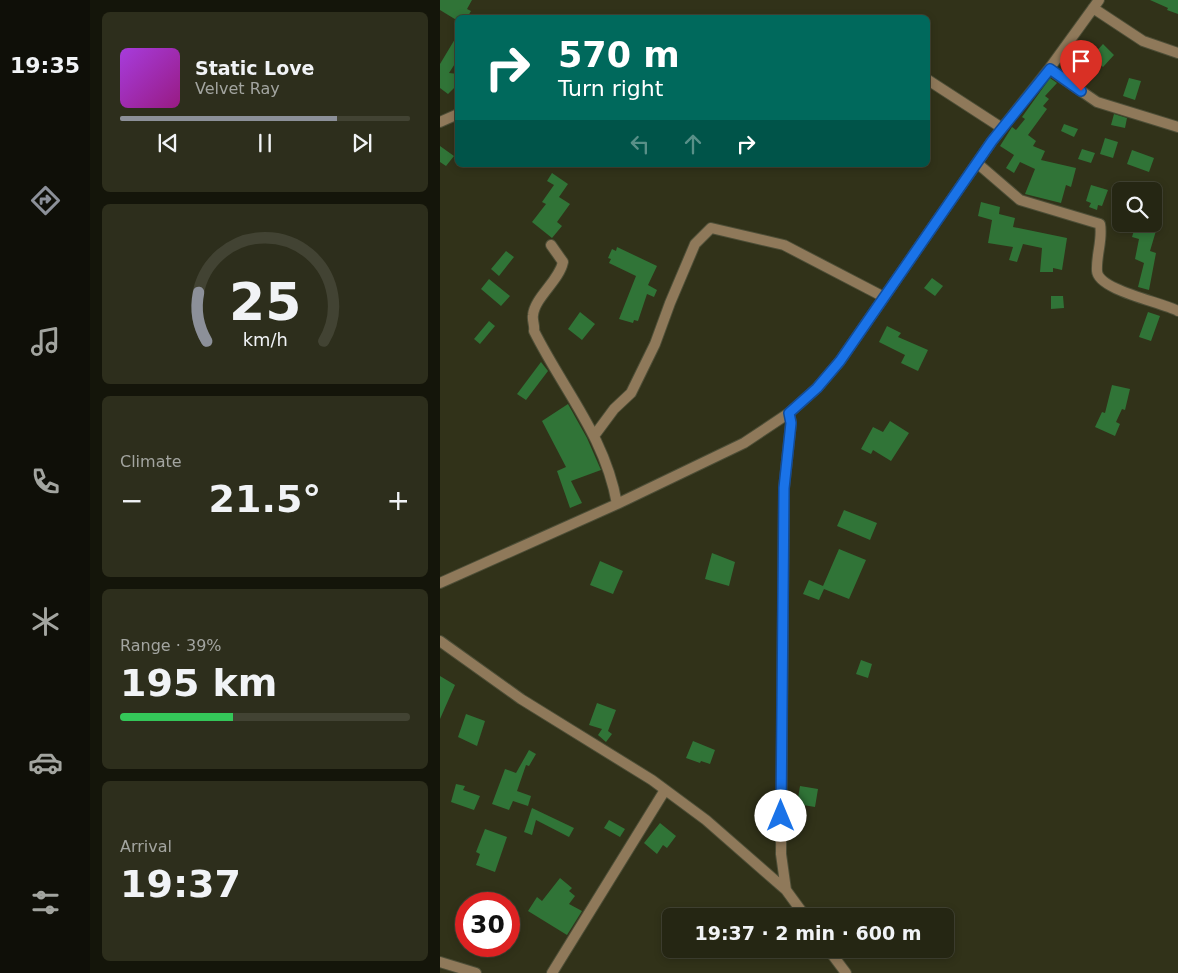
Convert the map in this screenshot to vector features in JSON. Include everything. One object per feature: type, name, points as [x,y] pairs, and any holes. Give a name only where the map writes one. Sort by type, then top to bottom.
[{"type":"street","points":[[440,583],[617,504],[744,443],[789,413],[817,388],[840,361],[977,163],[1002,128],[1050,69],[1095,3],[1143,41],[1178,53]]},
{"type":"street","points":[[1050,69],[1097,102],[1178,128]]},
{"type":"street","points":[[930,81],[1002,128]]},
{"type":"street","points":[[440,122],[455,115]]},
{"type":"street","points":[[977,163],[1020,200],[1100,224],[1096,272],[1100,280],[1131,295],[1164,304],[1178,311]]},
{"type":"street","points":[[594,436],[614,409],[631,393],[655,344],[670,302],[696,244],[711,228],[784,245],[884,297]]},
{"type":"street","points":[[551,246],[563,262],[561,270],[536,308],[533,316],[534,331],[594,436],[612,476],[617,504]]},
{"type":"street","points":[[786,890],[781,854],[781,834],[784,488],[791,423],[789,413]]},
{"type":"street","points":[[440,640],[521,699],[665,790],[706,820],[786,890],[798,908]]},
{"type":"street","points":[[552,973],[665,790]]},
{"type":"street","points":[[835,958],[846,973]]},
{"type":"street","points":[[440,962],[476,973]]},
{"type":"building","points":[[440,0],[472,0],[467,9],[471,11],[469,15],[455,15],[455,19],[440,10]]},
{"type":"building","points":[[1150,0],[1178,0],[1178,14],[1167,10],[1168,8]]},
{"type":"building","points":[[455,39],[455,64],[449,73],[455,74],[455,87],[448,94],[440,88],[440,64]]},
{"type":"building","points":[[1103,44],[1114,55],[1103,67],[1092,56]]},
{"type":"building","points":[[1050,78],[1057,83],[1045,96],[1049,99],[1043,106],[1047,109],[1028,135],[1036,141],[1033,146],[1045,151],[1041,160],[1076,168],[1071,187],[1066,185],[1061,203],[1025,194],[1035,169],[1020,162],[1014,173],[1006,168],[1014,155],[1000,146],[1012,127],[1016,130],[1025,119],[1022,117]]},
{"type":"building","points":[[1129,78],[1141,81],[1135,100],[1123,96]]},
{"type":"building","points":[[1114,114],[1127,118],[1125,128],[1111,125]]},
{"type":"building","points":[[1064,124],[1078,129],[1074,137],[1061,131]]},
{"type":"building","points":[[1105,138],[1118,142],[1113,158],[1100,154]]},
{"type":"building","points":[[440,146],[454,156],[446,166],[440,162]]},
{"type":"building","points":[[1082,149],[1095,153],[1091,163],[1078,159]]},
{"type":"building","points":[[1132,150],[1154,158],[1149,172],[1127,164]]},
{"type":"building","points":[[552,173],[568,184],[559,197],[570,204],[557,222],[562,226],[552,238],[532,222],[546,204],[542,202],[554,185],[547,181]]},
{"type":"building","points":[[1091,185],[1108,190],[1102,206],[1098,205],[1097,210],[1089,207],[1091,203],[1086,201]]},
{"type":"building","points":[[981,202],[1000,207],[999,214],[1015,218],[1013,227],[1067,238],[1062,270],[1053,268],[1053,272],[1040,272],[1042,248],[1023,244],[1017,262],[1009,260],[1013,247],[988,243],[992,220],[978,216]]},
{"type":"building","points":[[1134,232],[1156,232],[1150,251],[1156,253],[1149,290],[1138,287],[1144,263],[1135,259],[1139,239],[1132,237]]},
{"type":"building","points":[[617,247],[657,266],[648,285],[657,290],[654,297],[647,294],[638,321],[634,320],[633,323],[619,319],[636,276],[609,263],[611,259],[608,258],[612,249],[616,251]]},
{"type":"building","points":[[506,251],[514,257],[499,276],[491,269]]},
{"type":"building","points":[[932,278],[943,286],[935,296],[924,288]]},
{"type":"building","points":[[489,279],[510,296],[501,306],[481,289]]},
{"type":"building","points":[[1051,296],[1063,296],[1064,308],[1051,309]]},
{"type":"building","points":[[580,312],[595,324],[582,340],[568,329]]},
{"type":"building","points":[[1148,312],[1160,316],[1151,341],[1139,337]]},
{"type":"building","points":[[489,321],[495,326],[480,344],[474,339]]},
{"type":"building","points":[[887,326],[901,333],[898,337],[928,350],[918,371],[901,363],[905,355],[879,342]]},
{"type":"building","points":[[541,362],[548,371],[526,400],[517,394]]},
{"type":"building","points":[[1112,385],[1130,389],[1125,410],[1122,409],[1116,422],[1120,424],[1115,436],[1095,427],[1102,412],[1105,413]]},
{"type":"building","points":[[568,404],[587,438],[601,470],[571,481],[582,503],[570,508],[557,471],[566,467],[542,421]]},
{"type":"building","points":[[890,421],[909,433],[891,461],[873,450],[871,454],[861,449],[873,427],[883,432]]},
{"type":"building","points":[[844,510],[877,523],[870,540],[837,526]]},
{"type":"building","points":[[839,549],[866,560],[849,599],[824,589],[819,600],[803,594],[809,580],[823,586]]},
{"type":"building","points":[[712,553],[735,562],[729,586],[705,579]]},
{"type":"building","points":[[600,561],[623,571],[613,594],[590,585]]},
{"type":"building","points":[[861,660],[872,664],[868,678],[856,674]]},
{"type":"building","points":[[440,676],[455,685],[440,719]]},
{"type":"building","points":[[597,703],[616,710],[608,731],[612,734],[606,742],[598,735],[602,729],[589,725]]},
{"type":"building","points":[[466,714],[485,721],[477,746],[458,737]]},
{"type":"building","points":[[693,741],[715,750],[710,764],[686,758]]},
{"type":"building","points":[[529,750],[536,754],[529,766],[526,765],[517,791],[531,796],[528,806],[513,801],[509,810],[492,804],[505,769],[516,773]]},
{"type":"building","points":[[456,784],[465,786],[463,790],[480,796],[474,810],[451,802]]},
{"type":"building","points":[[800,786],[818,789],[815,807],[797,804]]},
{"type":"building","points":[[532,808],[574,828],[569,837],[536,820],[532,835],[524,832]]},
{"type":"building","points":[[609,820],[625,829],[620,837],[604,828]]},
{"type":"building","points":[[660,823],[676,836],[667,848],[663,845],[657,854],[644,843]]},
{"type":"building","points":[[485,829],[507,837],[495,872],[476,865],[480,854],[476,852]]},
{"type":"building","points":[[560,878],[572,888],[569,891],[575,896],[569,904],[582,911],[567,935],[528,911],[537,897],[542,901]]},
{"type":"route","points":[[781,816],[784,488],[791,423],[789,413],[817,388],[840,361],[992,141],[1050,69],[1081,91]]}]
